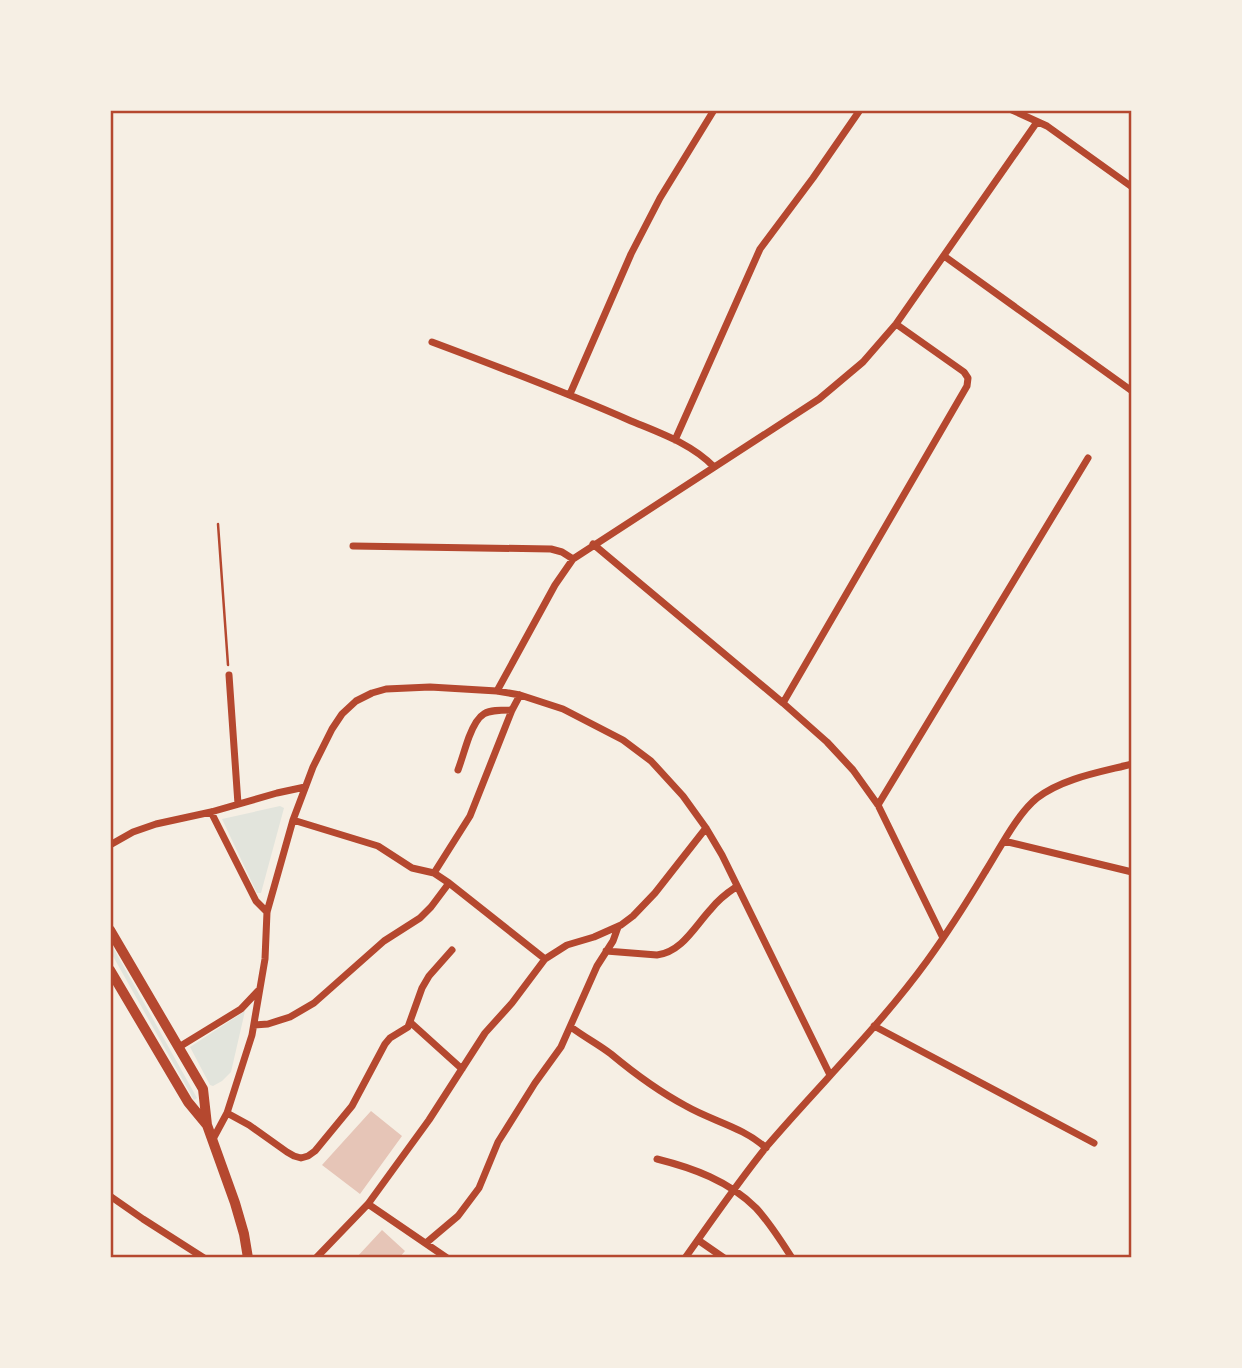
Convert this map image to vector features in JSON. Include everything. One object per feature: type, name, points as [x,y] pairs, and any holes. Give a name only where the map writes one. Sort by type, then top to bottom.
[{"type":"street","points":[[570,394],[631,254],[660,198],[714,110]]},
{"type":"street","points":[[676,440],[760,249],[860,110]]},
{"type":"street","points":[[1012,110],[1047,126],[1132,187]]},
{"type":"street","points":[[496,691],[555,585],[573,559],[819,399],[863,362],[896,324],[1037,122]]},
{"type":"street","points":[[944,256],[1132,391]]},
{"type":"street","points":[[783,704],[967,386],[968,378],[964,372],[896,324]]},
{"type":"street","points":[[432,342],[570,394],[676,440],[700,454],[714,467]]},
{"type":"street","points":[[878,805],[1087,458]]},
{"type":"street","points":[[593,544],[783,704],[841,757],[878,805],[943,938]]},
{"type":"street","points":[[353,546],[551,550],[562,552],[573,559]]},
{"type":"street","points":[[229,675],[238,803]]},
{"type":"street","points":[[213,1139],[226,1113],[252,1035],[265,960],[267,912],[305,787],[321,748],[342,713],[372,692],[386,689],[430,687],[520,695],[563,709],[623,740],[651,761],[683,796],[722,855],[830,1075]]},
{"type":"street","points":[[433,873],[470,816],[520,695]]},
{"type":"street","points":[[458,770],[476,720],[487,712],[512,710]]},
{"type":"street","points":[[685,1258],[766,1148],[906,989],[943,938],[1004,841],[1031,804],[1056,787],[1132,764]]},
{"type":"street","points":[[110,845],[133,832],[156,824],[305,787]]},
{"type":"street","points":[[211,812],[256,901],[267,912]]},
{"type":"street","points":[[293,820],[378,846],[412,868],[433,873],[545,959]]},
{"type":"street","points":[[316,1258],[368,1204],[429,1120],[485,1033],[545,959],[567,945],[618,927],[633,916],[706,828]]},
{"type":"street","points":[[1004,841],[1132,872]]},
{"type":"street","points":[[254,1025],[290,1017],[314,1003],[384,941],[420,918],[449,883]]},
{"type":"street","points":[[606,951],[666,954],[686,939],[713,905],[736,887]]},
{"type":"street","points":[[426,1243],[458,1216],[479,1188],[498,1142],[561,1046],[618,927]]},
{"type":"street","points":[[110,930],[203,1089],[207,1125]]},
{"type":"street","points":[[226,1113],[249,1125],[287,1152],[301,1158],[308,1156],[352,1106],[385,1044],[408,1027],[422,988],[452,950]]},
{"type":"street","points":[[110,971],[188,1102],[207,1125],[235,1203],[248,1258]]},
{"type":"street","points":[[179,1047],[241,1009],[259,989]]},
{"type":"street","points":[[410,1022],[462,1069]]},
{"type":"street","points":[[874,1026],[1094,1143]]},
{"type":"street","points":[[571,1027],[657,1090],[690,1109],[748,1133],[766,1148]]},
{"type":"street","points":[[657,1159],[700,1171],[733,1191],[756,1209],[793,1258]]},
{"type":"street","points":[[110,1196],[203,1257]]},
{"type":"street","points":[[368,1204],[447,1258]]},
{"type":"street","points":[[698,1240],[724,1258]]},
{"type":"path","points":[[218,524],[229,675]]},
{"type":"shaded area","points":[[280,806],[284,808],[261,893],[257,893],[222,819]]},
{"type":"shaded area","points":[[110,942],[197,1098],[194,1100],[110,951]]},
{"type":"shaded area","points":[[245,1011],[231,1072],[222,1081],[210,1085],[190,1047]]},
{"type":"building","points":[[371,1111],[402,1136],[360,1194],[322,1165]]},
{"type":"building","points":[[382,1230],[405,1251],[399,1258],[356,1258]]}]
